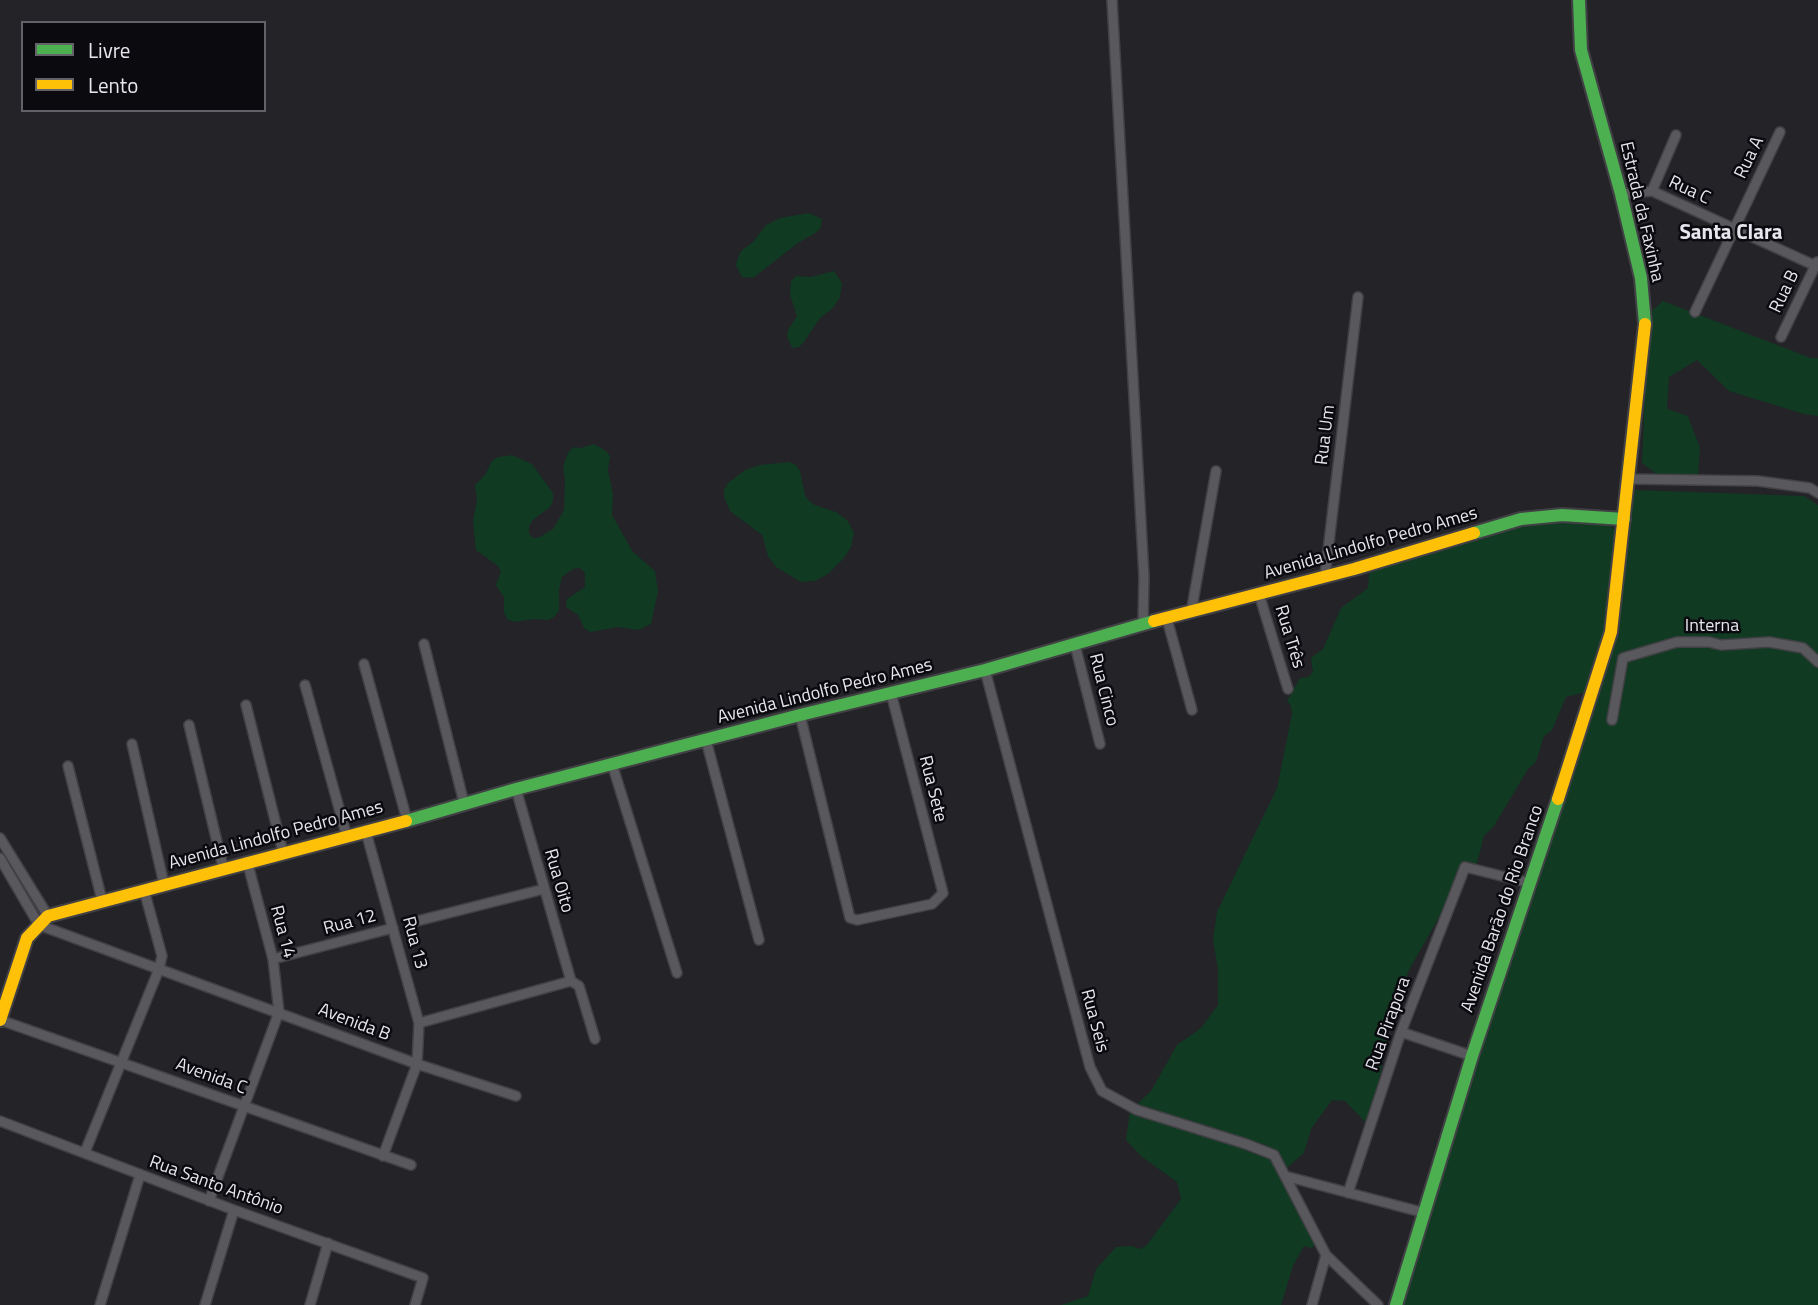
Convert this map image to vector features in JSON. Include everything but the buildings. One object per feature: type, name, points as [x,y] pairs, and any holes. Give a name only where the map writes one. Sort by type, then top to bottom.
[{"type":"street","points":[[1112,0],[1144,578],[1143,624]]},
{"type":"street","name":"Estrada da Faxinha","points":[[1579,0],[1581,50],[1622,194],[1641,278],[1645,330],[1624,519]]},
{"type":"street","name":"Rua A","points":[[1695,312],[1780,132]]},
{"type":"street","points":[[1652,191],[1676,135]]},
{"type":"street","name":"Rua C","points":[[1622,194],[1652,191],[1817,265]]},
{"type":"street","name":"Rua B","points":[[1781,337],[1817,265]]},
{"type":"street","name":"Rua Um","points":[[1325,576],[1359,297]]},
{"type":"street","points":[[1191,613],[1216,471]]},
{"type":"street","points":[[1629,479],[1758,481],[1810,488],[1818,493]]},
{"type":"street","name":"Avenida Lindolfo Pedro Ames","points":[[43,921],[102,900],[223,867],[366,832],[464,803],[800,715],[985,670],[1521,519],[1562,514],[1624,519]]},
{"type":"street","name":"Avenida Barão do Rio Branco","points":[[1396,1305],[1472,1056],[1591,700],[1611,632],[1624,519]]},
{"type":"street","name":"Rua Três","points":[[1259,594],[1288,689]]},
{"type":"street","points":[[1167,619],[1192,710]]},
{"type":"street","name":"Interna","points":[[1612,720],[1623,658],[1677,642],[1709,642],[1721,645],[1769,642],[1803,648],[1818,662]]},
{"type":"street","points":[[424,643],[464,803]]},
{"type":"street","name":"Rua Cinco","points":[[1075,645],[1100,744]]},
{"type":"street","points":[[365,664],[407,820]]},
{"type":"street","name":"Rua Seis","points":[[985,670],[1090,1067],[1102,1091],[1137,1110],[1274,1155],[1326,1255],[1378,1305]]},
{"type":"street","points":[[305,685],[347,837]]},
{"type":"street","name":"Rua Sete","points":[[800,715],[850,918],[857,920],[932,904],[943,893],[891,693]]},
{"type":"street","points":[[246,705],[284,852]]},
{"type":"street","points":[[189,724],[223,867]]},
{"type":"street","points":[[706,740],[760,940]]},
{"type":"street","points":[[132,744],[164,884]]},
{"type":"street","points":[[612,764],[677,973]]},
{"type":"street","points":[[68,766],[102,900]]},
{"type":"street","name":"Rua Oito","points":[[516,789],[571,981],[579,986],[595,1039]]},
{"type":"street","name":"Rua 13","points":[[366,832],[419,1023],[417,1064],[383,1156]]},
{"type":"street","points":[[0,838],[43,921]]},
{"type":"street","points":[[0,858],[43,921]]},
{"type":"street","name":"Rua 14","points":[[247,861],[273,959],[279,1012]]},
{"type":"street","name":"Rua Pirapora","points":[[1348,1193],[1401,1031],[1465,867],[1530,883]]},
{"type":"street","points":[[417,921],[544,889]]},
{"type":"street","points":[[85,1152],[162,956],[144,890]]},
{"type":"street","points":[[0,1020],[27,938],[43,921]]},
{"type":"street","name":"Avenida B","points":[[43,921],[159,969],[417,1064]]},
{"type":"street","name":"Rua 12","points":[[273,959],[393,928]]},
{"type":"street","points":[[419,1023],[571,981]]},
{"type":"street","points":[[209,1200],[279,1012]]},
{"type":"street","name":"Avenida C","points":[[0,1020],[411,1165]]},
{"type":"street","points":[[1401,1031],[1472,1056]]},
{"type":"street","points":[[417,1064],[516,1096]]},
{"type":"street","name":"Rua Santo Antônio","points":[[0,1121],[423,1278],[415,1305]]},
{"type":"street","points":[[100,1305],[140,1175]]},
{"type":"street","points":[[1285,1175],[1425,1213]]},
{"type":"street","points":[[205,1305],[234,1210]]},
{"type":"street","points":[[310,1305],[328,1243]]},
{"type":"street","points":[[1311,1305],[1326,1255]]},
{"type":"green space","points":[[809,213],[822,219],[817,232],[798,243],[753,278],[742,277],[736,265],[741,251],[753,242],[766,225],[780,218]]},
{"type":"green space","points":[[834,271],[842,283],[840,297],[832,309],[820,318],[804,342],[799,347],[792,348],[787,336],[797,316],[790,295],[791,281],[796,276],[811,277]]},
{"type":"green space","points":[[1663,301],[1811,358],[1818,358],[1818,416],[1729,391],[1697,360],[1669,377],[1667,409],[1688,416],[1700,448],[1698,475],[1659,476],[1642,463],[1648,314]]},
{"type":"green space","points":[[594,444],[610,456],[608,471],[613,493],[612,515],[633,552],[655,571],[658,591],[651,624],[638,630],[618,627],[590,632],[584,628],[578,615],[566,607],[567,599],[585,587],[585,573],[580,568],[573,569],[562,577],[559,611],[554,617],[548,620],[514,622],[507,619],[504,597],[496,585],[501,572],[498,566],[476,550],[473,521],[477,499],[475,485],[498,457],[512,455],[532,464],[553,493],[550,507],[529,526],[529,533],[533,538],[540,537],[553,529],[564,510],[563,466],[568,453],[573,447]]},
{"type":"green space","points":[[789,462],[796,465],[800,471],[805,495],[809,501],[836,512],[848,521],[854,533],[851,547],[843,559],[828,574],[815,581],[801,582],[776,567],[768,556],[762,535],[730,511],[724,497],[728,483],[745,470],[760,465]]},
{"type":"green space","points":[[1635,490],[1804,496],[1818,505],[1818,1305],[1398,1305],[1613,634]]},
{"type":"green space","points":[[1538,520],[1603,520],[1615,530],[1608,615],[1593,676],[1586,692],[1566,697],[1552,730],[1544,736],[1536,762],[1528,769],[1494,826],[1484,836],[1476,867],[1461,864],[1451,896],[1409,970],[1390,1024],[1377,1091],[1378,1116],[1369,1126],[1345,1101],[1332,1100],[1311,1129],[1304,1153],[1281,1173],[1318,1244],[1311,1248],[1304,1246],[1293,1266],[1281,1305],[1061,1305],[1088,1296],[1096,1269],[1116,1247],[1132,1246],[1139,1249],[1146,1246],[1181,1199],[1177,1182],[1142,1157],[1126,1140],[1130,1111],[1151,1091],[1177,1045],[1201,1028],[1218,1005],[1218,969],[1213,940],[1217,912],[1277,788],[1292,714],[1287,701],[1300,678],[1308,677],[1313,672],[1311,658],[1323,649],[1341,608],[1368,588],[1369,573],[1410,557]]},
{"type":"traffic: fast","points":[[1579,0],[1581,50],[1641,278],[1645,324]]},
{"type":"traffic: fast","points":[[1474,533],[1521,519],[1562,515],[1624,519]]},
{"type":"traffic: fast","points":[[406,821],[516,789],[985,670],[1154,621]]},
{"type":"traffic: fast","points":[[1396,1305],[1472,1056],[1558,799]]},
{"type":"traffic: slow","points":[[1558,799],[1611,632],[1645,324]]},
{"type":"traffic: slow","points":[[1154,621],[1354,569],[1474,533]]},
{"type":"traffic: slow","points":[[0,1020],[27,938],[48,916],[406,821]]},
{"type":"district","name":"Santa Clara","points":[[1731,234]]}]
